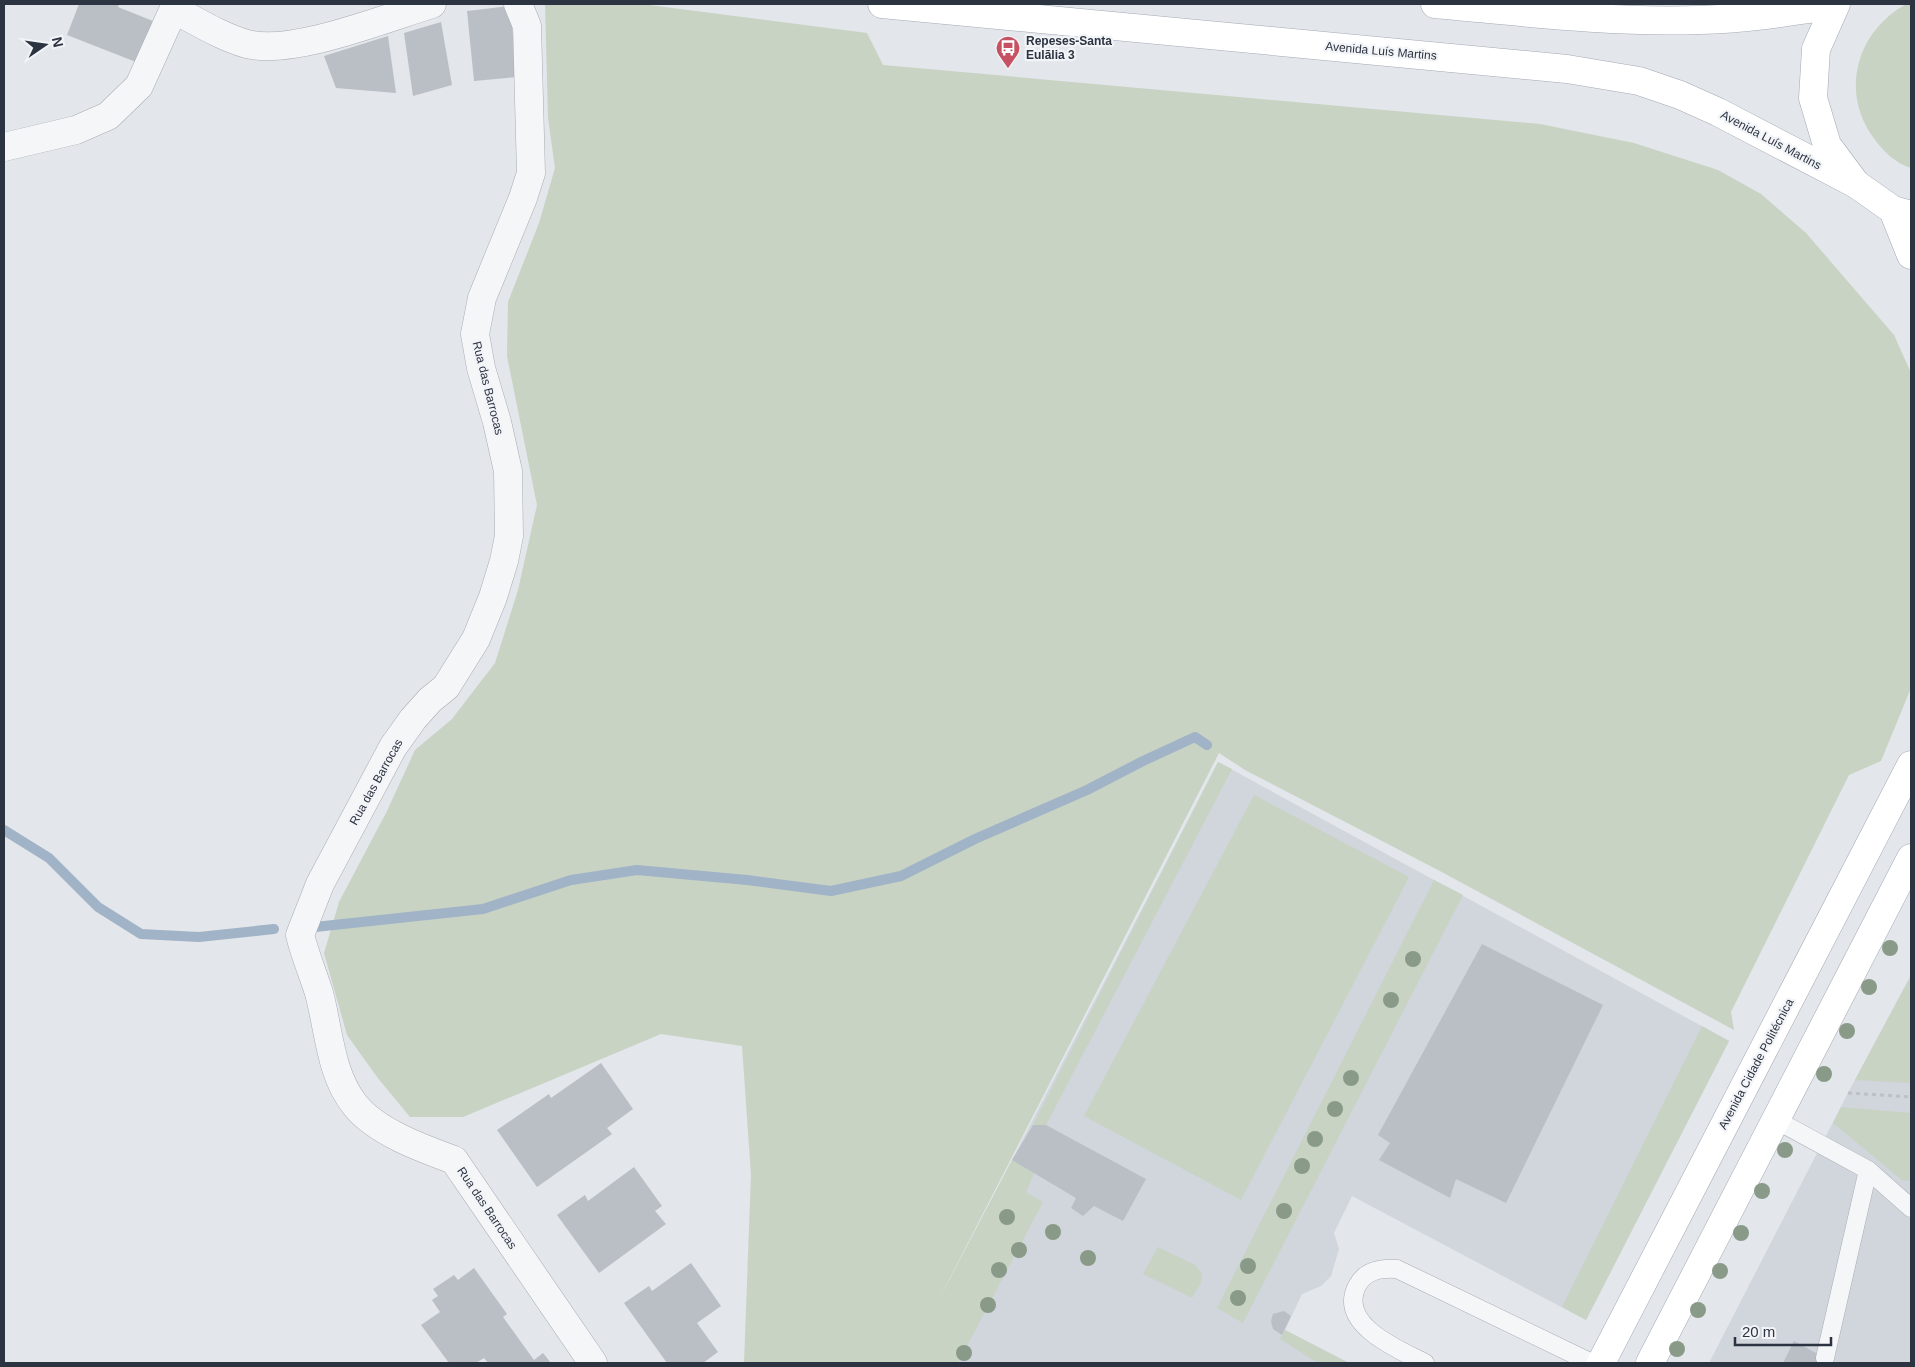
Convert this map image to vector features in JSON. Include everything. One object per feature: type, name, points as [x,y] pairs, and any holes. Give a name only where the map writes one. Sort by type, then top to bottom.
[{"type":"main road","name":"Avenida Luís Martins","points":[[882,4],[1567,69],[1638,81],[1680,95],[1718,112],[1856,184]]},
{"type":"main road","points":[[1435,4],[1567,10],[1700,20],[1761,16],[1835,4]]},
{"type":"main road","points":[[1835,4],[1816,49],[1813,98],[1827,145],[1856,184],[1902,212],[1911,255]]},
{"type":"main road","name":"Avenida Cidade Politécnica","points":[[1601,1363],[1911,765]]},
{"type":"main road","points":[[1650,1363],[1911,858]]},
{"type":"street","points":[[4,147],[76,130],[108,116],[139,86],[177,6],[248,44],[279,47],[324,37],[432,4]]},
{"type":"street","name":"Rua das Barrocas","points":[[518,4],[527,26],[531,172],[520,206],[482,298],[476,334],[481,368],[498,422],[508,471],[509,536],[504,562],[493,597],[476,639],[446,687],[430,700],[413,719],[393,747],[320,884],[300,935],[318,993],[342,1085],[356,1106],[383,1128],[408,1142],[454,1160],[594,1363]]},
{"type":"lane","points":[[1776,1120],[1868,1170],[1911,1208]]},
{"type":"lane","points":[[1826,1358],[1868,1170]]},
{"type":"lane","points":[[1426,1363],[1367,1329],[1354,1305],[1354,1292],[1361,1278],[1373,1271],[1384,1268],[1397,1269],[1592,1363]]},
{"type":"path","points":[[1848,1093],[1911,1097]]},
{"type":"shaded area","points":[[1218,762],[1729,1041],[1586,1320],[1352,1196],[1334,1233],[1339,1249],[1331,1276],[1321,1286],[1302,1294],[1285,1330],[1349,1363],[907,1363]]},
{"type":"shaded area","points":[[1911,975],[1911,1363],[1709,1363],[1848,1093]]},
{"type":"green space","points":[[545,4],[641,4],[867,33],[883,65],[1540,124],[1634,143],[1718,170],[1761,194],[1806,233],[1894,335],[1911,373],[1911,688],[1881,761],[1849,775],[1731,1012],[1734,1030],[1438,870],[1245,770],[1219,753],[933,1311],[1012,1160],[1034,1173],[1026,1192],[1043,1202],[958,1363],[744,1363],[751,1175],[742,1046],[661,1034],[463,1117],[410,1117],[377,1077],[347,1035],[324,953],[339,902],[387,811],[415,750],[452,719],[495,663],[518,590],[537,505],[507,356],[508,302],[539,223],[555,168],[548,118]]},
{"type":"green space","points":[[1906,4],[1911,4],[1911,168],[1890,156],[1873,137],[1863,119],[1857,100],[1856,82],[1859,63],[1865,46],[1889,16]]},
{"type":"green space","points":[[1218,762],[1232,769],[1046,1125],[1033,1125]]},
{"type":"green space","points":[[1254,795],[1409,877],[1241,1200],[1084,1116]]},
{"type":"green space","points":[[1434,880],[1463,895],[1243,1323],[1217,1308]]},
{"type":"green space","points":[[1908,981],[1911,981],[1911,1083],[1855,1080]]},
{"type":"green space","points":[[1702,1026],[1729,1041],[1586,1320],[1562,1307]]},
{"type":"green space","points":[[1841,1107],[1911,1113],[1911,1181],[1902,1180],[1833,1123]]},
{"type":"green space","points":[[1158,1247],[1195,1265],[1202,1274],[1201,1282],[1192,1298],[1143,1274]]},
{"type":"green space","points":[[1285,1330],[1349,1363],[1318,1363],[1280,1339]]},
{"type":"building","points":[[79,4],[119,4],[118,7],[153,21],[136,62],[67,35]]},
{"type":"building","points":[[510,6],[517,77],[474,81],[467,11]]},
{"type":"building","points":[[441,22],[452,85],[413,96],[404,33]]},
{"type":"building","points":[[388,36],[396,93],[336,88],[324,56]]},
{"type":"building","points":[[1482,944],[1603,1005],[1506,1203],[1456,1179],[1450,1198],[1379,1160],[1390,1143],[1378,1135]]},
{"type":"building","points":[[601,1063],[633,1109],[607,1128],[612,1134],[537,1187],[497,1130],[549,1094],[551,1098]]},
{"type":"building","points":[[1033,1125],[1046,1125],[1146,1179],[1123,1221],[1094,1206],[1083,1216],[1071,1208],[1076,1198],[1012,1160]]},
{"type":"building","points":[[634,1167],[662,1206],[655,1211],[666,1224],[599,1273],[557,1215],[585,1195],[588,1201]]},
{"type":"building","points":[[691,1263],[721,1306],[697,1323],[718,1352],[703,1363],[667,1363],[624,1303],[649,1286],[652,1291]]},
{"type":"building","points":[[474,1268],[507,1314],[503,1317],[534,1360],[543,1353],[551,1363],[488,1363],[484,1358],[476,1363],[449,1363],[421,1325],[440,1312],[432,1300],[438,1296],[433,1289],[454,1275],[458,1280]]},
{"type":"building","points":[[1284,1311],[1291,1316],[1282,1335],[1273,1329],[1271,1321],[1273,1314]]},
{"type":"building","points":[[1794,1341],[1825,1358],[1836,1363],[1783,1363]]},
{"type":"waterway","points":[[315,927],[483,909],[571,880],[637,870],[747,880],[831,891],[901,876],[975,839],[1087,790],[1195,737],[1207,745]]},
{"type":"waterway","points":[[4,830],[49,858],[98,907],[141,934],[199,937],[274,929]]},
{"type":"place","name":"Repeses-Santa Eulãlia 3","points":[[1008,69]]}]
